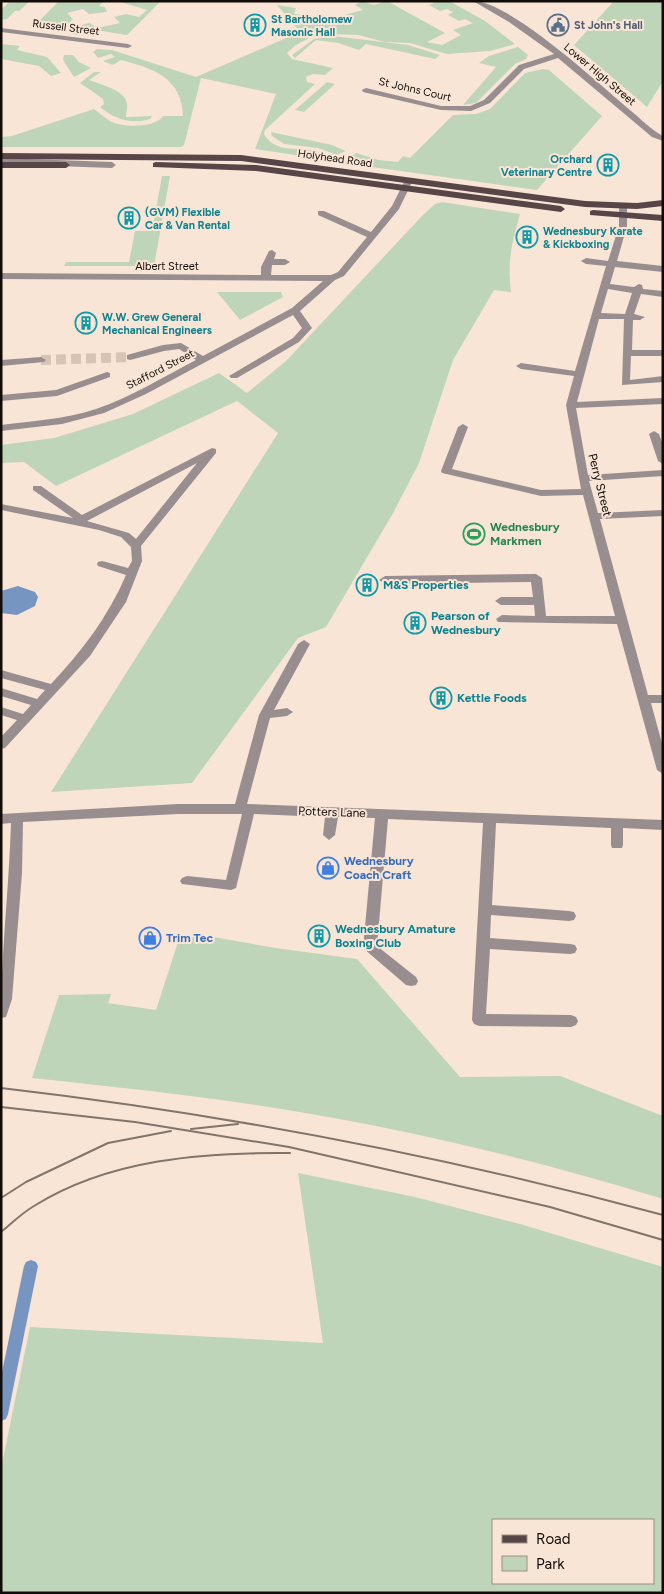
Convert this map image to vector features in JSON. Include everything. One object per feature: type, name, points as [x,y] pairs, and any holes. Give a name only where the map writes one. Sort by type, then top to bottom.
[{"type":"main road","name":"Holyhead Road","points":[[1,156],[242,158],[533,197],[663,218]]},
{"type":"main road","name":"Holyhead Road","points":[[1,165],[256,168],[405,190],[527,205],[623,211],[663,203]]},
{"type":"street","name":"Lower High Street","points":[[477,1],[515,22],[560,55],[659,137],[663,146]]},
{"type":"street","name":"Russell Street","points":[[1,30],[128,46]]},
{"type":"street","name":"St Johns Court","points":[[366,90],[451,109],[475,108],[483,104],[518,70],[543,59],[560,55]]},
{"type":"street","points":[[1,161],[57,161],[112,165]]},
{"type":"street","name":"Stafford Street","points":[[1,428],[62,421],[100,411],[143,392],[295,310],[332,278],[341,274],[396,207],[409,180]]},
{"type":"street","name":"Perry Street","points":[[623,211],[623,226],[570,405],[587,492],[663,770]]},
{"type":"street","points":[[321,213],[372,236]]},
{"type":"street","points":[[266,278],[268,262],[272,253]]},
{"type":"street","points":[[586,260],[663,269]]},
{"type":"street","points":[[268,262],[285,262]]},
{"type":"street","name":"Albert Street","points":[[1,276],[332,278]]},
{"type":"street","points":[[604,286],[638,288],[663,294]]},
{"type":"street","points":[[638,288],[629,316],[626,383],[663,379]]},
{"type":"street","points":[[234,376],[296,340],[302,334],[307,328],[295,310]]},
{"type":"street","points":[[595,316],[640,316]]},
{"type":"street","points":[[130,357],[163,348],[181,346],[203,360]]},
{"type":"street","points":[[627,353],[663,353]]},
{"type":"street","points":[[1,364],[41,360]]},
{"type":"street","points":[[521,366],[578,374]]},
{"type":"street","points":[[1,398],[57,393],[108,375]]},
{"type":"street","points":[[570,405],[663,401]]},
{"type":"street","points":[[463,427],[446,471],[541,493],[587,492]]},
{"type":"street","points":[[654,434],[663,461]]},
{"type":"street","points":[[78,520],[212,452],[136,546]]},
{"type":"street","points":[[584,478],[663,473]]},
{"type":"street","points":[[37,488],[78,520]]},
{"type":"street","points":[[1,507],[78,520],[125,535],[136,546],[137,561],[120,602],[86,653],[41,704],[1,745]]},
{"type":"street","points":[[594,516],[663,513]]},
{"type":"street","points":[[102,564],[132,573]]},
{"type":"street","points":[[385,580],[536,578],[542,619]]},
{"type":"street","points":[[500,601],[539,601]]},
{"type":"street","points":[[502,619],[623,620]]},
{"type":"street","points":[[187,882],[231,885],[244,809],[265,715],[304,644]]},
{"type":"street","points":[[1,674],[54,689]]},
{"type":"street","points":[[1,692],[41,704]]},
{"type":"street","points":[[645,699],[663,699]]},
{"type":"street","points":[[1,711],[27,719]]},
{"type":"street","points":[[265,715],[287,712]]},
{"type":"street","name":"Potters Lane","points":[[1,819],[178,809],[244,809],[663,825]]},
{"type":"street","points":[[328,835],[332,812]]},
{"type":"street","points":[[382,814],[370,948],[411,981]]},
{"type":"street","points":[[418,816],[418,829]]},
{"type":"street","points":[[490,818],[479,1020],[571,1021]]},
{"type":"street","points":[[1,1013],[5,999],[16,873],[17,819]]},
{"type":"street","points":[[617,824],[617,845]]},
{"type":"street","points":[[485,910],[569,916]]},
{"type":"street","points":[[483,943],[570,949]]},
{"type":"green space","points":[[10,1],[30,1],[7,19],[1,20],[1,10]]},
{"type":"green space","points":[[59,1],[104,1],[99,6],[105,7],[107,12],[89,14],[83,9],[67,13],[73,19],[65,27],[37,23]]},
{"type":"green space","points":[[117,1],[161,1],[127,35],[83,28],[77,35],[73,34],[77,28],[85,24],[90,23],[97,28],[120,23],[114,17],[126,14],[139,17],[147,10]]},
{"type":"green space","points":[[362,1],[374,5],[387,1],[445,33],[427,42],[442,45],[461,35],[453,30],[473,23],[465,19],[459,21],[448,15],[453,12],[447,9],[440,11],[429,5],[434,3],[432,1],[449,1],[485,21],[515,44],[490,51],[447,54],[410,43],[385,42],[358,35],[328,34],[311,37],[296,45],[287,53],[292,59],[333,68],[325,75],[313,74],[306,77],[307,82],[315,84],[265,130],[264,134],[268,140],[280,147],[314,151],[336,161],[255,149],[276,94],[201,78],[184,145],[181,147],[1,147],[1,137],[12,136],[94,109],[110,121],[130,126],[153,123],[163,116],[183,116],[177,92],[164,77],[144,67],[121,60],[113,65],[103,61],[115,57],[111,54],[98,58],[93,52],[97,49],[112,50],[196,77],[300,32],[277,5],[296,8],[294,14],[314,16],[322,21],[363,10],[355,5]]},
{"type":"green space","points":[[614,1],[663,1],[663,81],[647,107],[574,45]]},
{"type":"green space","points":[[333,36],[408,45],[440,55],[435,59],[366,44],[359,50],[338,43],[316,40],[295,58],[292,55],[314,39]]},
{"type":"green space","points":[[1,44],[20,46],[17,50],[47,57],[61,73],[51,76],[39,66],[1,59]]},
{"type":"green space","points":[[518,47],[528,55],[526,59],[515,64],[476,103],[463,105],[496,67],[479,63],[489,56]]},
{"type":"green space","points":[[64,55],[73,55],[79,62],[91,68],[74,77],[63,60]]},
{"type":"green space","points":[[543,69],[549,70],[602,116],[537,190],[343,163],[356,153],[379,160],[398,162],[403,156],[410,158],[453,115],[476,114],[490,109],[525,73]]},
{"type":"green space","points":[[94,72],[101,72],[89,80],[117,91],[125,99],[127,105],[126,117],[152,116],[150,119],[143,121],[123,120],[111,115],[100,107],[104,104],[103,99],[80,83]]},
{"type":"green space","points":[[327,82],[335,84],[304,112],[295,110]]},
{"type":"green space","points":[[271,132],[332,145],[346,151],[337,155],[318,148],[284,144],[272,136]]},
{"type":"green space","points":[[162,176],[170,176],[154,266],[64,266],[66,262],[129,262],[135,231],[152,231]]},
{"type":"green space","points":[[442,202],[520,214],[511,252],[511,292],[494,290],[453,360],[419,463],[392,515],[326,627],[298,638],[192,783],[51,792],[278,433],[237,401],[56,486],[24,462],[1,463],[1,445],[54,438],[133,414],[219,373],[247,393],[286,361],[422,216],[435,204]]},
{"type":"green space","points":[[217,292],[281,292],[283,297],[240,320]]},
{"type":"green space","points":[[196,934],[276,948],[357,959],[460,1077],[560,1076],[663,1116],[663,1199],[488,1151],[369,1125],[249,1104],[32,1078],[59,995],[111,994],[108,1003],[156,1010],[178,942]]},
{"type":"green space","points":[[298,1173],[415,1197],[520,1224],[663,1267],[663,1593],[1,1593],[1,1469],[30,1327],[323,1343]]},
{"type":"water","points":[[18,586],[35,592],[38,597],[35,606],[17,615],[1,613],[1,591]]},
{"type":"waterway","points":[[1,1414],[31,1266]]},
{"type":"tunnel","points":[[41,360],[130,357]]},
{"type":"tram line","points":[[1,1088],[168,1111],[334,1139],[499,1174],[663,1215]]},
{"type":"tram line","points":[[1,1107],[135,1122],[289,1147],[550,1207],[663,1240]]},
{"type":"tram line","points":[[191,1129],[238,1124]]},
{"type":"tram line","points":[[1,1198],[26,1182],[108,1143],[171,1131]]},
{"type":"tram line","points":[[1,1232],[21,1215],[63,1190],[125,1168],[191,1157],[224,1154],[290,1153]]},
{"type":"place","name":"St Bartholomew Masonic Hall","points":[[255,25]]},
{"type":"place","name":"St John's Hall","points":[[558,25]]},
{"type":"place","name":"Orchard Veterinary Centre","points":[[608,165]]},
{"type":"place","name":"(GVM) Flexible Car & Van Rental","points":[[129,218]]},
{"type":"place","name":"Wednesbury Karate & Kickboxing","points":[[527,237]]},
{"type":"place","name":"W.W. Grew General Mechanical Engineers","points":[[86,323]]},
{"type":"place","name":"Wednesbury Markmen","points":[[474,534]]},
{"type":"place","name":"M&S Properties","points":[[367,585]]},
{"type":"place","name":"Pearson of Wednesbury","points":[[415,623]]},
{"type":"place","name":"Kettle Foods","points":[[441,698]]},
{"type":"place","name":"Wednesbury Coach Craft","points":[[328,868]]},
{"type":"place","name":"Wednesbury Amature Boxing Club","points":[[319,936]]},
{"type":"place","name":"Trim Tec","points":[[150,938]]}]
